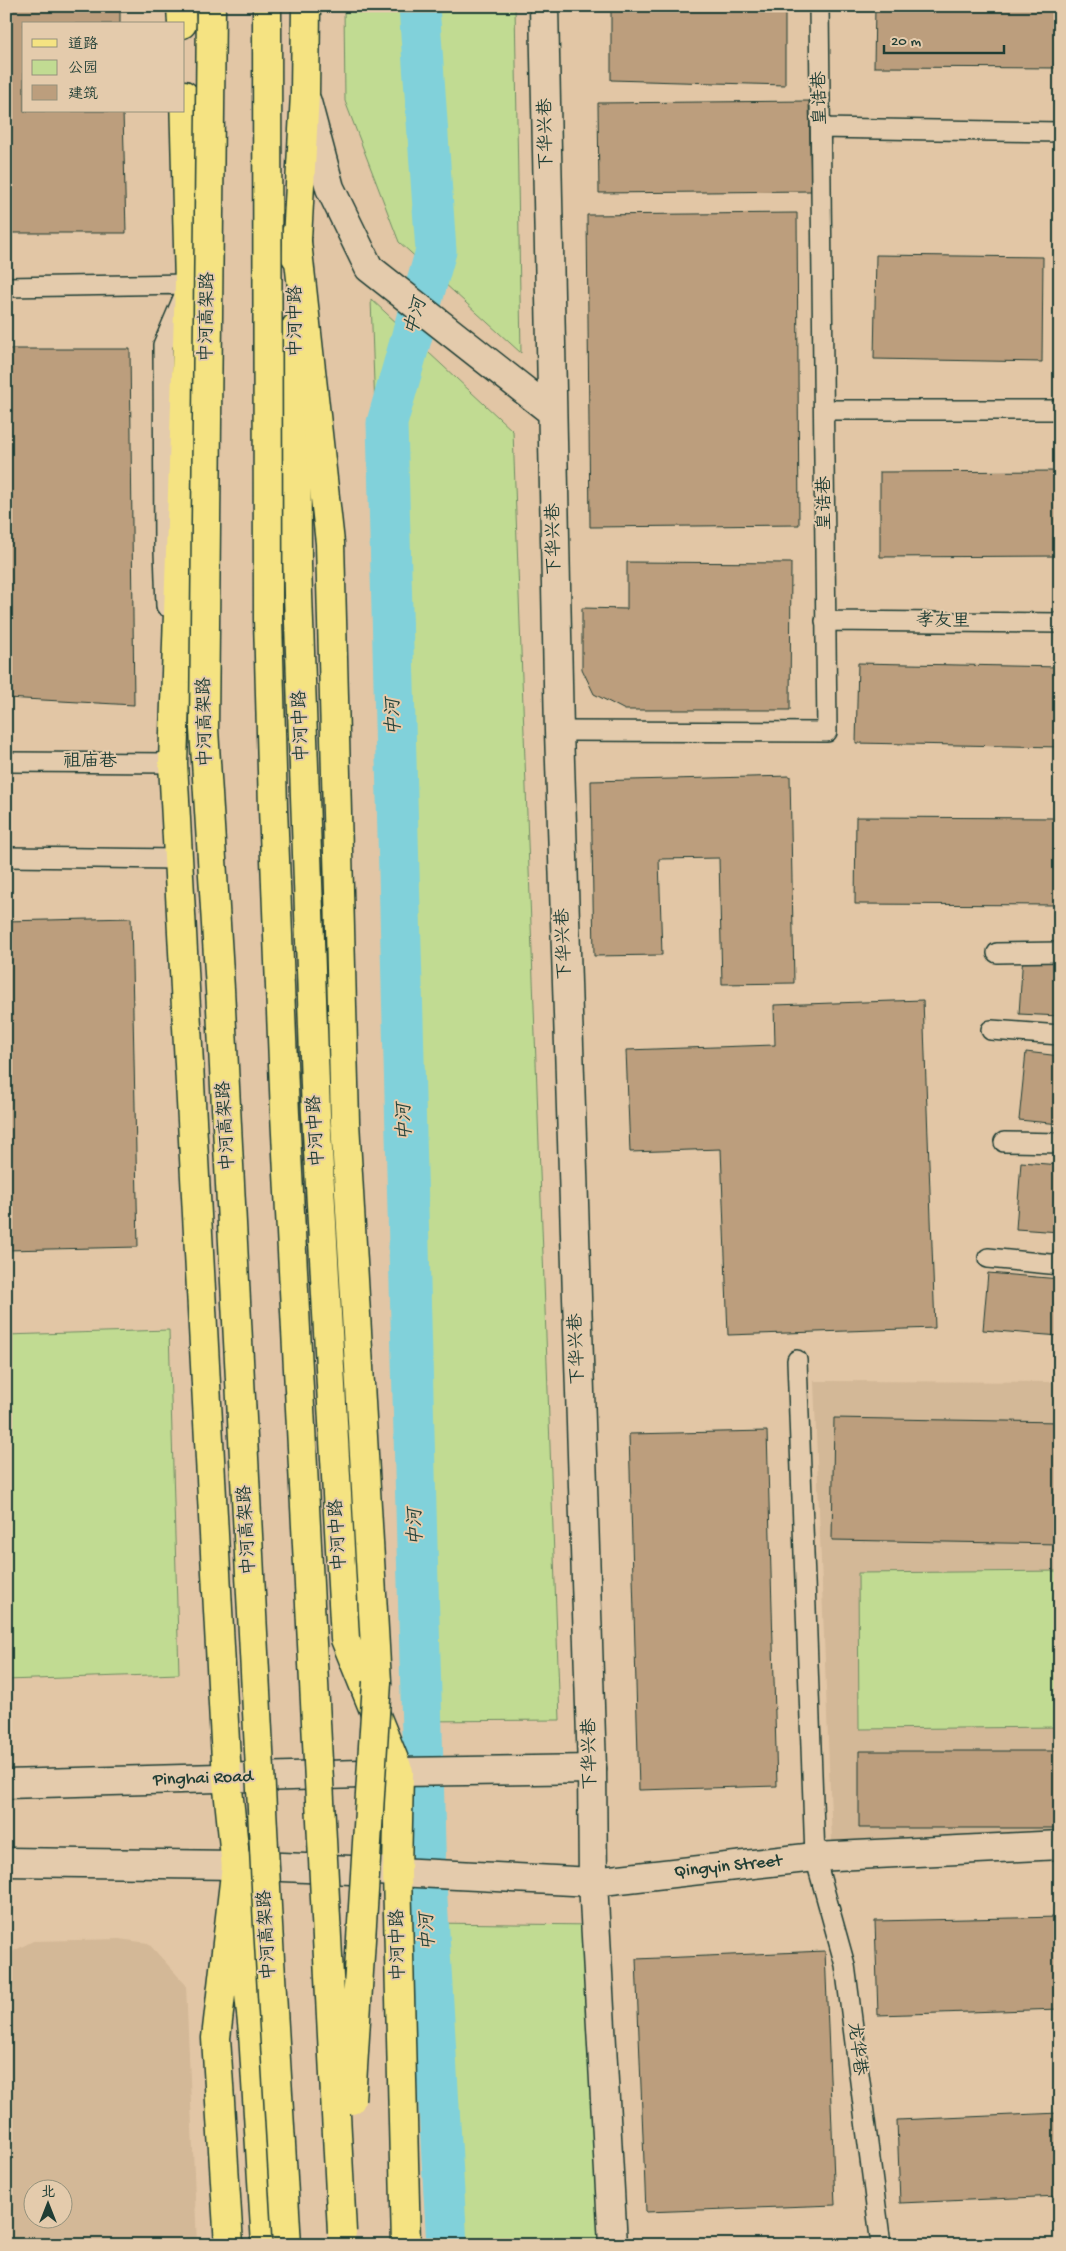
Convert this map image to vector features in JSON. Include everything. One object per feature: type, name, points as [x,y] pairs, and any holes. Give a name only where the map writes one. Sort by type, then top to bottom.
[{"type":"main road","points":[[181,6],[182,22]]},
{"type":"main road","name":"中河高架路","points":[[211,6],[204,729],[220,989],[266,1906],[287,2245]]},
{"type":"main road","points":[[267,6],[268,619],[273,798],[285,1114],[343,2238]]},
{"type":"main road","name":"中河中路","points":[[306,6],[305,94],[296,233],[297,565],[316,1114],[345,1639],[399,1772],[397,1872],[406,2245]]},
{"type":"main road","points":[[184,112],[189,284],[173,763],[227,1779],[253,2033],[266,2245]]},
{"type":"main road","points":[[296,233],[330,543],[345,1122],[377,1682],[343,2238]]},
{"type":"main road","points":[[229,2245],[216,2038],[236,1865]]},
{"type":"street","name":"下华兴巷","points":[[544,6],[559,731],[592,1769],[592,1882],[614,2245]]},
{"type":"street","points":[[305,94],[330,188],[369,268],[552,412]]},
{"type":"street","points":[[399,1772],[592,1769]]},
{"type":"street","name":"Pinghai Road","points":[[6,1784],[227,1779],[399,1772]]},
{"type":"street","name":"Qingyin Street","points":[[397,1872],[592,1882],[814,1857],[1060,1845]]},
{"type":"street","points":[[6,1862],[236,1865],[397,1872]]},
{"type":"lane","name":"皇诰巷","points":[[559,731],[827,732],[820,6]]},
{"type":"lane","points":[[821,128],[1060,132]]},
{"type":"lane","points":[[6,286],[189,284]]},
{"type":"lane","points":[[824,410],[1060,410]]},
{"type":"lane","name":"孝友里","points":[[826,621],[1060,624]]},
{"type":"lane","name":"祖庙巷","points":[[6,762],[173,763]]},
{"type":"lane","points":[[6,857],[178,859]]},
{"type":"lane","points":[[997,953],[1060,952]]},
{"type":"lane","points":[[990,1030],[1060,1035]]},
{"type":"lane","points":[[1004,1142],[1060,1143]]},
{"type":"lane","points":[[988,1258],[1060,1265]]},
{"type":"lane","name":"龙华巷","points":[[797,1360],[814,1857],[845,1964],[881,2245]]},
{"type":"shaded area","points":[[814,1381],[1060,1382],[1060,1844],[832,1842]]},
{"type":"shaded area","points":[[119,1939],[148,1943],[186,1985],[197,2245],[6,2245],[6,1955],[33,1941]]},
{"type":"green space","points":[[344,6],[515,6],[521,353],[399,242],[345,101]]},
{"type":"green space","points":[[371,299],[513,431],[560,1720],[422,1721]]},
{"type":"green space","points":[[169,1330],[179,1674],[6,1680],[6,1335]]},
{"type":"green space","points":[[1060,1571],[1060,1727],[859,1729],[858,1573]]},
{"type":"green space","points":[[429,1923],[595,1925],[613,2245],[445,2245]]},
{"type":"building","points":[[6,6],[120,6],[120,22],[22,22],[22,112],[123,112],[126,233],[6,233]]},
{"type":"building","points":[[611,6],[785,6],[785,85],[611,80]]},
{"type":"building","points":[[875,6],[1060,6],[1060,68],[874,67]]},
{"type":"building","points":[[809,101],[811,191],[599,193],[598,103]]},
{"type":"building","points":[[797,213],[799,525],[590,527],[587,215]]},
{"type":"building","points":[[876,255],[1043,257],[1042,362],[874,359]]},
{"type":"building","points":[[6,349],[130,349],[134,705],[6,698]]},
{"type":"building","points":[[1060,471],[1060,556],[880,557],[880,472]]},
{"type":"building","points":[[627,562],[791,563],[790,710],[625,710],[594,694],[582,669],[582,608],[627,609]]},
{"type":"building","points":[[858,663],[1060,667],[1060,747],[856,743]]},
{"type":"building","points":[[790,776],[794,983],[722,984],[719,858],[659,859],[662,955],[594,956],[591,781]]},
{"type":"building","points":[[856,817],[1060,818],[1060,905],[855,904]]},
{"type":"building","points":[[131,918],[138,1247],[6,1250],[6,921]]},
{"type":"building","points":[[1023,954],[1060,957],[1060,1016],[1019,1014]]},
{"type":"building","points":[[923,1000],[935,1328],[728,1335],[721,1149],[630,1152],[626,1050],[775,1045],[774,1005]]},
{"type":"building","points":[[1026,1052],[1060,1056],[1060,1124],[1019,1120]]},
{"type":"building","points":[[1021,1162],[1060,1165],[1060,1232],[1016,1229]]},
{"type":"building","points":[[988,1273],[1060,1279],[1060,1336],[983,1330]]},
{"type":"building","points":[[834,1418],[1060,1422],[1060,1544],[832,1540]]},
{"type":"building","points":[[767,1431],[777,1786],[639,1790],[629,1434]]},
{"type":"building","points":[[859,1751],[1060,1751],[1060,1828],[859,1828]]},
{"type":"building","points":[[1060,1917],[1060,2009],[878,2015],[875,1921]]},
{"type":"building","points":[[825,1951],[835,2205],[646,2212],[636,1959]]},
{"type":"building","points":[[1060,2113],[1060,2196],[900,2203],[897,2120]]},
{"type":"building","points":[[846,2241],[846,2245],[804,2245]]},
{"type":"waterway","name":"中河","points":[[419,6],[436,251],[387,423],[426,1882],[447,2245]]}]
